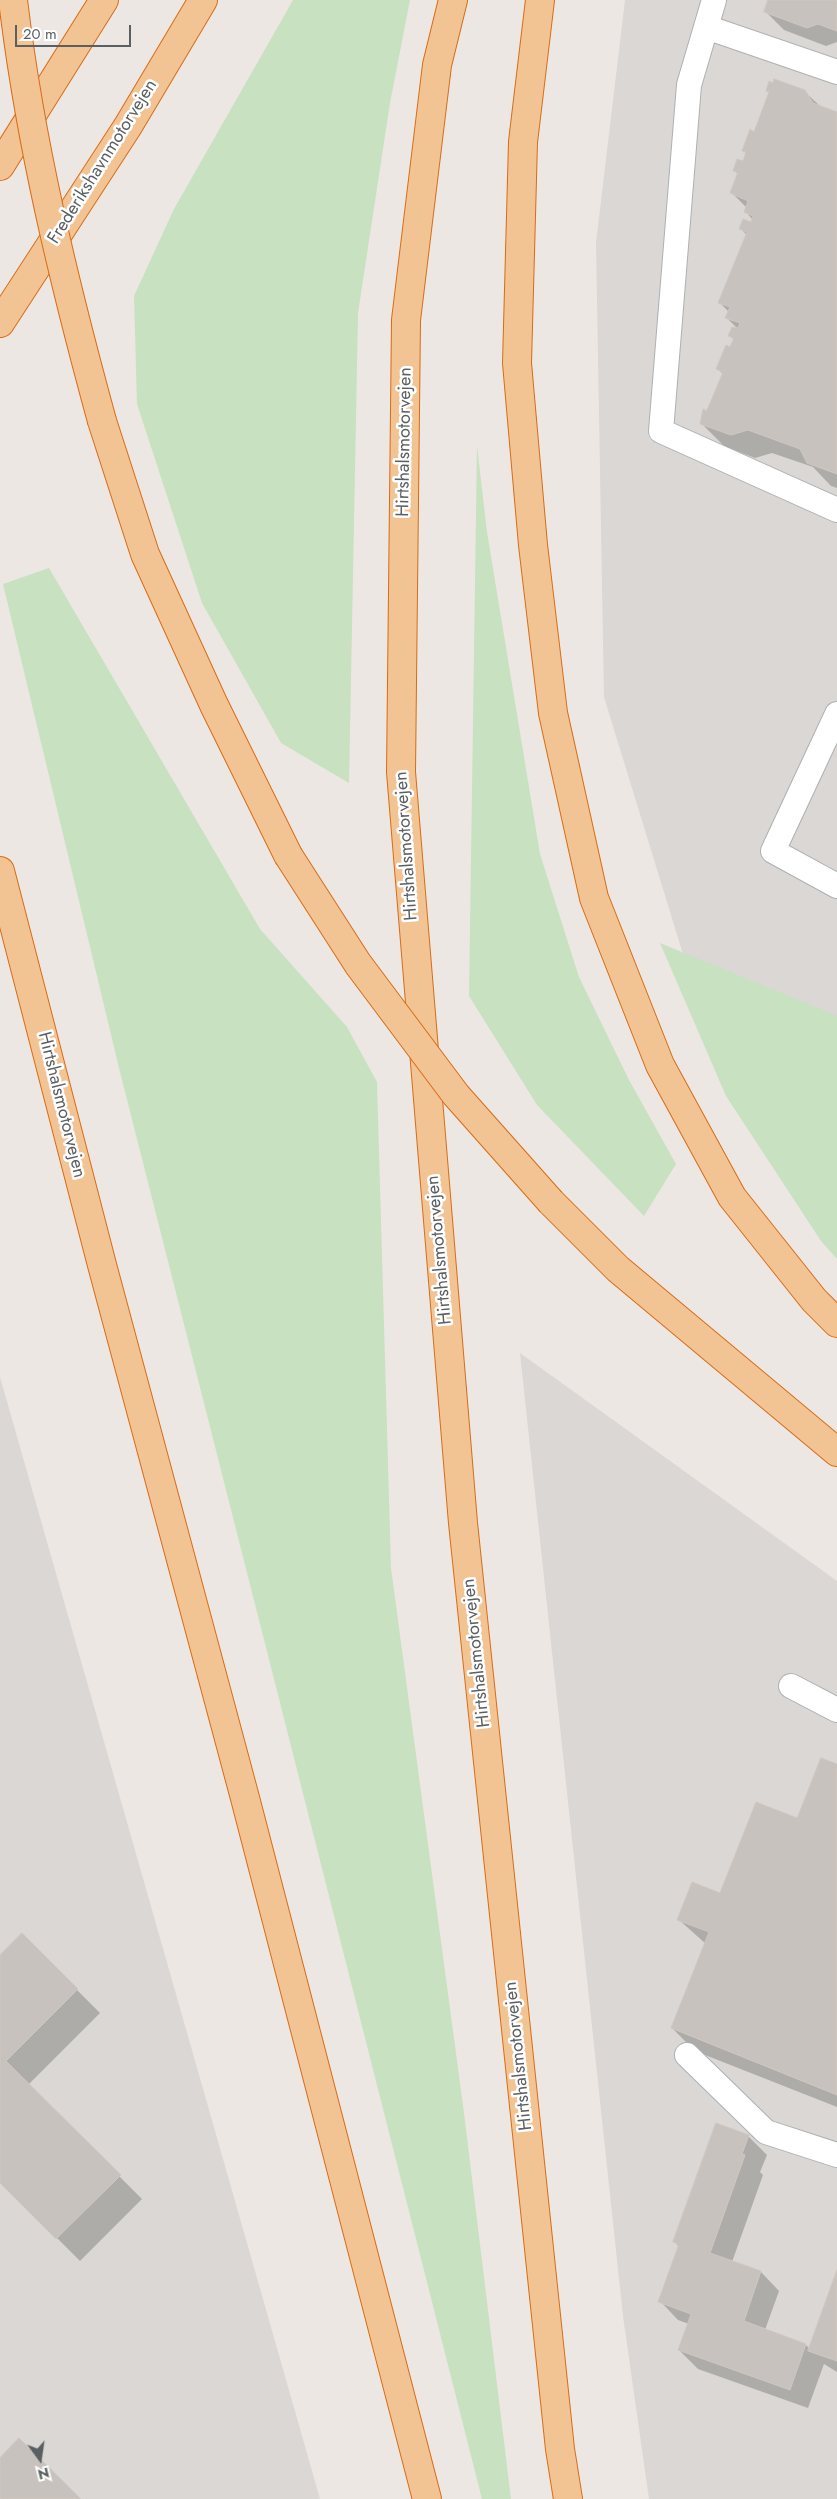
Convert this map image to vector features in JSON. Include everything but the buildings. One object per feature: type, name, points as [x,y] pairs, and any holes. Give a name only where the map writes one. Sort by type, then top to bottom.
[{"type":"highway","points":[[14,0],[41,178],[70,304],[102,421],[146,554],[214,706],[288,855],[358,964],[456,1095],[551,1202],[618,1269],[837,1452]]},
{"type":"highway","points":[[0,166],[104,0]]},
{"type":"highway","name":"Frederikshavnmotorvejen","points":[[0,323],[128,126],[203,0]]},
{"type":"highway","name":"Hirtshalsmotorvejen","points":[[454,0],[437,65],[406,320],[401,772],[463,1523],[560,2449],[568,2499]]},
{"type":"highway","points":[[540,0],[523,142],[517,364],[534,545],[553,713],[594,898],[660,1065],[732,1197],[814,1300],[837,1323]]},
{"type":"highway","name":"Hirtshalsmotorvejen","points":[[0,870],[102,1265],[245,1798],[427,2499]]},
{"type":"lane","points":[[714,0],[689,85],[661,431],[837,510]]},
{"type":"lane","points":[[706,27],[837,72]]},
{"type":"lane","points":[[837,714],[773,851],[837,886]]},
{"type":"lane","points":[[791,1686],[837,1710]]},
{"type":"lane","points":[[687,2055],[766,2132],[837,2155]]},
{"type":"shaded area","points":[[625,0],[837,0],[837,1186],[691,980],[604,697],[596,243]]},
{"type":"shaded area","points":[[520,1353],[837,1581],[837,2499],[649,2499],[623,2316]]},
{"type":"shaded area","points":[[0,1377],[320,2499],[0,2499]]},
{"type":"green space","points":[[293,0],[410,0],[390,103],[358,313],[349,783],[281,743],[202,603],[137,404],[134,296],[174,209]]},
{"type":"green space","points":[[477,446],[487,532],[540,854],[579,977],[629,1080],[676,1164],[644,1216],[537,1105],[469,996]]},
{"type":"green space","points":[[49,568],[260,929],[347,1027],[377,1082],[391,1568],[464,2113],[511,2499],[482,2499],[120,1072],[3,584]]},
{"type":"green space","points":[[660,943],[837,1016],[837,1259],[821,1241],[726,1096]]}]
